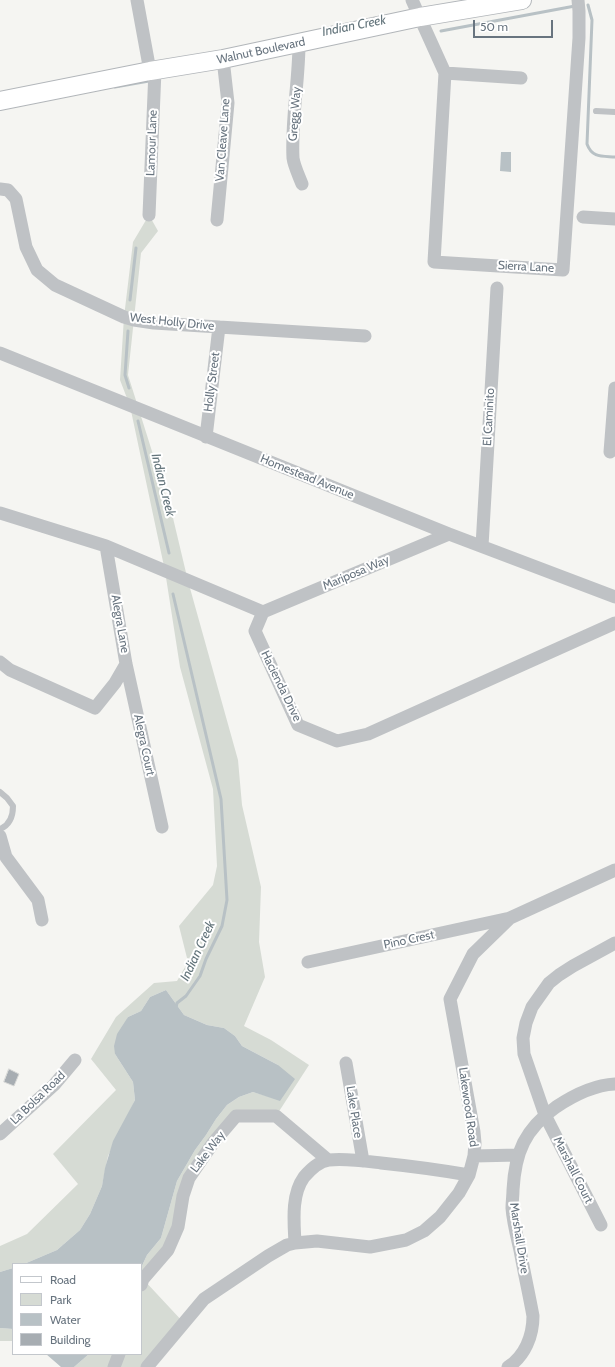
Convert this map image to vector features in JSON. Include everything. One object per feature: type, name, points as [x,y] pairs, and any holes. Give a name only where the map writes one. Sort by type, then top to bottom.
[{"type":"street","name":"Lamour Lane","points":[[137,0],[153,71],[149,215]]},
{"type":"street","name":"Sierra Lane","points":[[412,0],[445,73],[434,262],[563,270],[579,38],[578,4]]},
{"type":"street","name":"Walnut Boulevard","points":[[0,101],[223,59],[420,18],[522,0]]},
{"type":"street","name":"Gregg Way","points":[[299,43],[293,160],[302,184]]},
{"type":"street","name":"Van Cleave Lane","points":[[217,220],[228,104],[223,59]]},
{"type":"street","points":[[445,73],[521,78]]},
{"type":"street","name":"West Holly Drive","points":[[0,189],[8,190],[16,199],[26,247],[37,270],[55,285],[134,320],[365,336]]},
{"type":"street","points":[[583,217],[615,219]]},
{"type":"street","name":"El Caminito","points":[[482,546],[497,288]]},
{"type":"street","name":"Holly Street","points":[[206,436],[219,327]]},
{"type":"street","name":"Homestead Avenue","points":[[0,353],[449,534],[615,597]]},
{"type":"street","points":[[610,452],[615,388]]},
{"type":"street","points":[[0,513],[106,546],[263,612]]},
{"type":"street","name":"Mariposa Way","points":[[263,612],[449,534]]},
{"type":"street","name":"Alegra Lane","points":[[0,662],[10,670],[95,708],[115,683],[126,664],[106,546]]},
{"type":"street","name":"Hacienda Drive","points":[[263,612],[255,631],[298,725],[337,741],[368,734],[615,623]]},
{"type":"street","name":"Alegra Court","points":[[126,664],[162,827]]},
{"type":"street","points":[[0,836],[6,857],[38,900],[42,920]]},
{"type":"street","name":"Lakewood Road","points":[[146,1367],[204,1299],[287,1245],[317,1241],[370,1247],[406,1240],[424,1231],[440,1217],[459,1193],[469,1175],[474,1156],[475,1143],[450,999],[473,954],[510,918],[615,870]]},
{"type":"street","name":"Pino Crest","points":[[308,962],[510,918]]},
{"type":"street","name":"Marshall Court","points":[[601,1225],[545,1115],[524,1054],[524,1038],[526,1022],[532,1007],[542,992],[559,975],[615,943]]},
{"type":"street","name":"La Bolsa Road","points":[[0,1134],[54,1085],[75,1060]]},
{"type":"street","name":"Lake Place","points":[[346,1063],[362,1161]]},
{"type":"street","name":"Marshall Drive","points":[[508,1367],[522,1354],[530,1338],[533,1325],[533,1316],[512,1209],[514,1177],[518,1155],[528,1135],[545,1115],[581,1092],[615,1084]]},
{"type":"street","name":"Lake Way","points":[[142,1282],[168,1250],[178,1227],[183,1196],[189,1178],[214,1142],[236,1116],[276,1116],[328,1160]]},
{"type":"street","points":[[474,1156],[518,1155]]},
{"type":"street","points":[[295,1243],[294,1213],[299,1187],[310,1170],[328,1160],[362,1161],[432,1168],[469,1175]]},
{"type":"street","points":[[114,1367],[119,1355]]},
{"type":"lane","points":[[596,111],[615,112]]},
{"type":"lane","points":[[0,792],[13,806],[13,815],[7,825],[0,829]]},
{"type":"green space","points":[[149,215],[158,231],[141,253],[128,375],[173,518],[188,581],[238,760],[242,805],[261,887],[259,942],[265,977],[244,1026],[271,1040],[309,1065],[276,1116],[236,1116],[189,1178],[178,1227],[143,1279],[184,1323],[147,1367],[74,1367],[88,1355],[142,1355],[142,1266],[147,1255],[161,1238],[177,1181],[195,1150],[227,1105],[239,1097],[253,1092],[280,1100],[278,1065],[242,1046],[235,1036],[224,1028],[207,1025],[184,1015],[166,990],[150,997],[141,1011],[128,1017],[115,1054],[133,1082],[135,1100],[108,1156],[102,1186],[90,1214],[80,1230],[57,1250],[26,1263],[12,1263],[12,1268],[0,1272],[0,1246],[27,1234],[78,1184],[53,1154],[116,1090],[91,1059],[116,1017],[154,983],[177,981],[188,962],[179,926],[213,885],[217,866],[213,789],[180,667],[165,571],[130,406],[120,380],[124,317],[133,242]]},
{"type":"green space","points":[[0,1328],[12,1329],[12,1341],[0,1341]]},
{"type":"water","points":[[501,152],[511,152],[511,172],[500,171]]},
{"type":"water","points":[[166,990],[184,1015],[207,1025],[224,1028],[235,1036],[242,1046],[278,1065],[295,1079],[280,1101],[253,1092],[239,1097],[227,1105],[195,1150],[177,1181],[161,1238],[147,1255],[142,1266],[142,1263],[26,1263],[57,1250],[80,1230],[90,1214],[102,1186],[105,1168],[113,1141],[135,1100],[133,1082],[115,1054],[114,1046],[117,1034],[128,1017],[141,1011],[150,997]]},
{"type":"water","points":[[12,1268],[12,1329],[0,1328],[0,1272]]},
{"type":"water","points":[[47,1355],[88,1355],[74,1367],[61,1367]]},
{"type":"building","points":[[9,1069],[19,1074],[14,1086],[4,1082]]},
{"type":"waterway","points":[[588,5],[592,20],[587,144],[589,149],[595,154],[615,157]]},
{"type":"waterway","name":"Indian Creek","points":[[441,31],[575,6]]},
{"type":"waterway","points":[[115,87],[149,81]]},
{"type":"waterway","name":"Indian Creek","points":[[130,300],[136,248]]},
{"type":"waterway","name":"Indian Creek","points":[[128,331],[125,375],[129,388]]},
{"type":"waterway","name":"Indian Creek","points":[[138,421],[169,553]]},
{"type":"waterway","name":"Indian Creek","points":[[173,594],[221,799],[227,900],[222,926],[206,959],[200,976],[186,996],[177,1003],[176,1008]]}]
